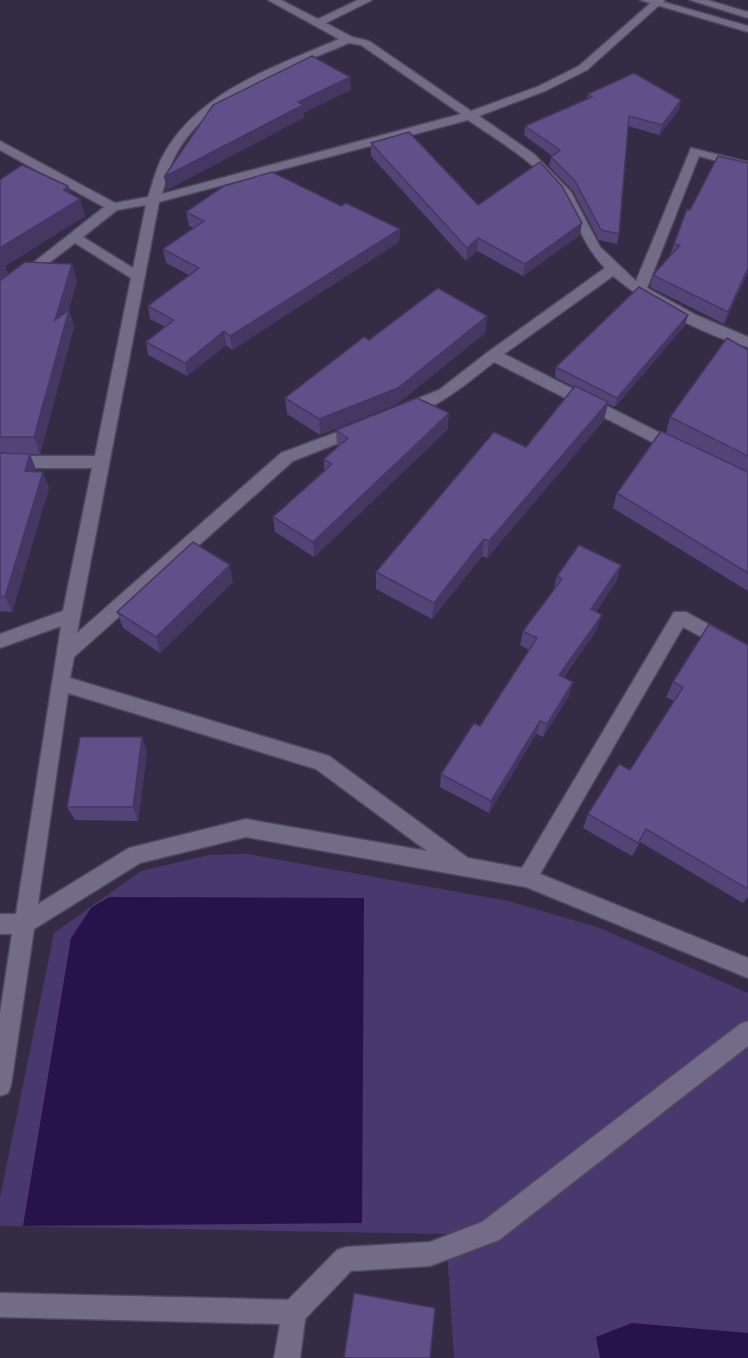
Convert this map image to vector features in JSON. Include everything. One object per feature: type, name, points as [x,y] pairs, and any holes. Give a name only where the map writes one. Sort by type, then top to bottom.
[{"type":"street","points":[[273,0],[348,39],[366,43],[472,115],[530,157],[567,195],[594,249],[613,270],[639,290],[691,318],[748,342]]},
{"type":"street","points":[[318,23],[367,0]]},
{"type":"street","points":[[695,0],[748,15]]},
{"type":"street","points":[[0,296],[113,207],[153,200],[472,115],[541,89],[583,68],[653,1],[748,29]]},
{"type":"street","points":[[0,1083],[71,615],[153,200],[171,152],[199,118],[253,82],[348,39]]},
{"type":"street","points":[[0,145],[113,207]]},
{"type":"street","points":[[639,290],[695,152],[748,166]]},
{"type":"street","points":[[74,237],[138,277]]},
{"type":"street","points":[[392,415],[444,394],[493,355],[613,270]]},
{"type":"street","points":[[493,355],[695,457]]},
{"type":"street","points":[[66,653],[287,457],[371,424]]},
{"type":"street","points":[[0,462],[100,462]]},
{"type":"street","points":[[0,641],[71,615]]},
{"type":"street","points":[[527,878],[680,617],[748,655]]},
{"type":"street","points":[[62,683],[322,762],[465,867]]},
{"type":"street","points":[[0,924],[24,924],[136,855],[246,828],[527,878],[748,968]]},
{"type":"street","points":[[287,1358],[294,1312],[346,1259],[430,1254],[490,1232],[748,1032]]},
{"type":"street","points":[[0,1305],[294,1312]]},
{"type":"shaded area","points":[[247,854],[508,901],[600,928],[748,993],[748,1358],[454,1358],[446,1234],[0,1226],[0,1198],[54,933],[141,871],[209,855]]},
{"type":"shaded area","points":[[109,897],[364,898],[362,1223],[23,1226],[71,938],[91,908]]},
{"type":"shaded area","points":[[632,1323],[748,1333],[748,1358],[600,1358],[596,1337]]},
{"type":"building","points":[[312,56],[350,77],[298,102],[303,105],[164,177],[213,105]]},
{"type":"building","points":[[634,73],[681,100],[662,125],[629,116],[619,234],[601,230],[575,181],[551,157],[560,150],[525,126],[592,97],[588,94]]},
{"type":"building","points":[[409,132],[478,205],[540,162],[562,186],[582,223],[525,264],[478,238],[467,248],[371,143]]},
{"type":"building","points":[[718,156],[748,163],[748,268],[728,312],[653,275],[680,245],[674,244],[687,209],[690,210]]},
{"type":"building","points":[[22,165],[68,186],[64,190],[80,199],[0,248],[0,180]]},
{"type":"building","points":[[272,172],[341,206],[346,203],[400,229],[230,336],[224,331],[185,363],[146,342],[174,320],[148,306],[199,268],[163,249],[204,221],[186,212],[224,186]]},
{"type":"building","points":[[25,262],[72,264],[55,320],[69,310],[34,437],[0,437],[0,281]]},
{"type":"building","points":[[639,287],[688,315],[617,398],[556,367]]},
{"type":"building","points":[[438,288],[487,316],[398,388],[319,419],[285,398],[364,337],[369,340]]},
{"type":"building","points":[[727,338],[748,350],[748,456],[670,417]]},
{"type":"building","points":[[575,386],[608,402],[489,541],[484,539],[434,603],[376,572],[494,432],[526,447]]},
{"type":"building","points":[[417,398],[449,413],[313,542],[273,517],[332,464],[324,459],[348,438],[336,430]]},
{"type":"building","points":[[661,431],[748,472],[748,573],[617,493]]},
{"type":"building","points":[[0,453],[30,454],[25,471],[43,472],[5,597],[0,596]]},
{"type":"building","points":[[193,542],[230,565],[156,637],[117,612]]},
{"type":"building","points":[[579,545],[621,565],[591,609],[602,615],[559,675],[573,682],[547,724],[540,721],[491,801],[441,774],[474,723],[480,726],[537,638],[523,631],[562,579],[557,576]]},
{"type":"building","points":[[709,624],[748,645],[748,889],[646,829],[638,843],[588,814],[619,764],[630,770],[683,687],[673,682]]},
{"type":"building","points":[[80,737],[142,737],[133,807],[67,807]]},
{"type":"building","points":[[354,1293],[435,1308],[430,1358],[344,1358]]}]
